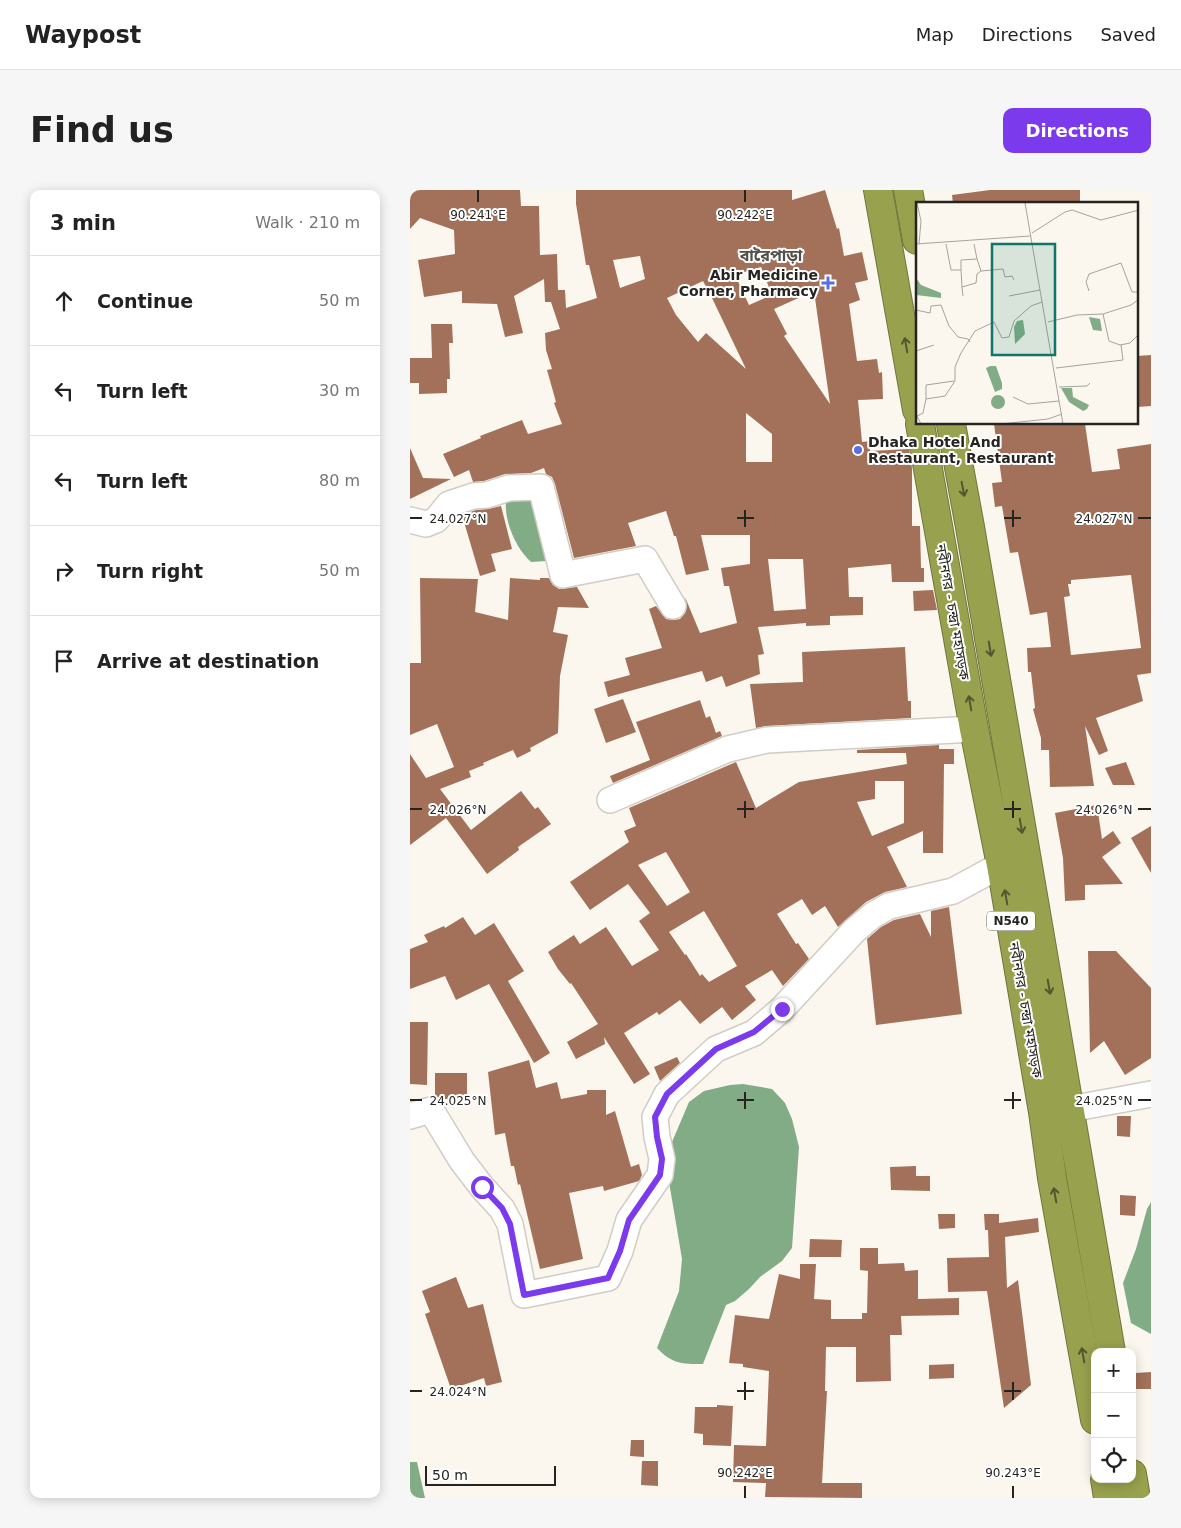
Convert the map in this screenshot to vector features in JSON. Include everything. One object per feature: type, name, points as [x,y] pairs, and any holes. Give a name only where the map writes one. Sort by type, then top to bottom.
[{"type":"highway","points":[[878,190],[916,404]]},
{"type":"highway","points":[[908,190],[916,234]]},
{"type":"highway","name":"নবীনগর - চন্দ্রা মহাসড়ক","points":[[920,425],[974,728],[1001,865],[1091,1397]]},
{"type":"highway","name":"নবীনগর - চন্দ্রা মহাসড়ক","points":[[951,425],[1110,1348]]},
{"type":"highway","points":[[1106,1483],[1108,1498]]},
{"type":"highway","points":[[1134,1483],[1136,1498]]},
{"type":"street","points":[[410,520],[426,524],[436,520],[449,504],[473,496],[486,496],[509,488],[541,487],[563,576],[645,559],[672,606]]},
{"type":"street","points":[[610,800],[728,750],[767,740],[974,728]]},
{"type":"street","points":[[410,1116],[432,1110],[462,1161],[482,1187],[502,1208],[510,1224],[524,1295],[608,1278],[620,1251],[629,1220],[660,1175],[662,1159],[655,1117],[667,1094],[716,1049],[754,1032],[782,1009],[854,931],[873,915],[889,906],[952,891],[1001,865]]},
{"type":"street","points":[[1070,1109],[1151,1094]]},
{"type":"shaded area","points":[[531,495],[547,561],[531,562],[520,550],[509,526],[506,501]]},
{"type":"shaded area","points":[[743,1084],[772,1089],[785,1103],[792,1119],[799,1147],[792,1248],[782,1261],[760,1277],[735,1301],[726,1305],[703,1364],[678,1362],[657,1348],[679,1291],[682,1259],[666,1164],[672,1142],[689,1102],[704,1091]]},
{"type":"shaded area","points":[[1151,1202],[1151,1334],[1131,1323],[1123,1283]]},
{"type":"shaded area","points":[[410,1462],[417,1462],[425,1498],[410,1498]]},
{"type":"building","points":[[410,190],[520,190],[521,206],[539,206],[540,255],[557,254],[558,290],[565,290],[566,308],[597,298],[589,265],[586,265],[576,204],[576,190],[792,190],[792,200],[825,190],[837,229],[839,228],[844,256],[862,252],[868,280],[855,283],[860,300],[849,304],[857,361],[877,359],[879,373],[882,372],[883,399],[858,400],[862,442],[870,441],[870,451],[909,449],[912,468],[912,526],[920,526],[921,568],[924,568],[924,582],[892,582],[891,564],[848,568],[849,597],[863,597],[863,615],[830,616],[830,625],[806,626],[806,623],[758,627],[764,654],[758,655],[760,674],[726,687],[722,676],[706,682],[702,671],[608,697],[604,682],[630,675],[625,658],[662,648],[649,609],[656,606],[666,619],[680,619],[685,613],[687,606],[685,597],[700,633],[737,623],[729,586],[724,586],[721,568],[750,564],[750,535],[701,535],[709,570],[686,575],[676,536],[674,536],[666,511],[628,523],[636,546],[574,558],[555,484],[552,477],[546,474],[544,468],[531,473],[505,474],[484,481],[473,482],[469,470],[454,477],[443,454],[481,438],[480,436],[522,420],[528,434],[562,424],[554,403],[556,402],[547,370],[552,369],[546,350],[545,333],[560,329],[551,302],[545,302],[544,279],[514,296],[523,333],[505,337],[497,304],[462,303],[462,291],[424,297],[418,260],[455,254],[454,230],[420,218],[410,229]],"holes":[[[640,256],[645,279],[620,288],[613,260]],[[761,267],[772,295],[749,305],[735,275]],[[703,281],[746,369],[706,333],[698,342],[676,315],[667,298]],[[814,291],[830,404],[784,336],[787,334],[774,309]],[[746,413],[772,434],[772,462],[746,462]],[[768,559],[803,559],[806,609],[774,611]]]},
{"type":"building","points":[[990,190],[1080,190],[1080,202],[953,202],[952,195]]},
{"type":"building","points":[[431,324],[452,324],[453,343],[449,343],[450,379],[447,379],[447,393],[419,394],[419,383],[410,383],[410,358],[432,358]]},
{"type":"building","points":[[1151,355],[1151,406],[1138,407],[1138,356]]},
{"type":"building","points":[[994,425],[1085,425],[1092,472],[1120,469],[1117,449],[1151,444],[1151,673],[1137,675],[1143,701],[1096,718],[1108,751],[1099,755],[1085,726],[1094,786],[1050,787],[1049,750],[1041,750],[1041,738],[1033,709],[1035,708],[1031,672],[1028,672],[1027,648],[1051,647],[1047,612],[1030,615],[1018,552],[1010,553],[1002,506],[995,507],[992,483],[1002,482]],"holes":[[[1131,575],[1141,648],[1071,655],[1064,597],[1070,596],[1068,584],[1071,584],[1071,580]]]},
{"type":"building","points":[[410,448],[423,478],[451,479],[410,499]]},
{"type":"building","points":[[501,506],[512,549],[491,554],[496,571],[480,576],[462,515],[476,510]]},
{"type":"building","points":[[420,578],[478,579],[475,612],[508,620],[510,578],[540,580],[540,578],[549,578],[553,585],[559,589],[577,587],[589,608],[558,607],[553,632],[568,635],[560,676],[558,733],[530,748],[531,751],[517,758],[513,750],[483,763],[484,765],[469,771],[471,777],[440,789],[471,830],[521,791],[535,809],[538,807],[551,824],[518,847],[519,850],[487,874],[446,818],[410,845],[410,754],[426,778],[454,767],[437,724],[410,735],[410,663],[421,663]]},
{"type":"building","points":[[933,590],[937,610],[914,611],[913,591]]},
{"type":"building","points":[[905,647],[908,701],[911,701],[911,718],[756,728],[750,684],[803,682],[802,652]]},
{"type":"building","points":[[623,699],[636,732],[606,743],[594,709]]},
{"type":"building","points":[[700,700],[706,718],[710,716],[716,733],[720,731],[722,736],[613,783],[610,776],[650,760],[636,722]]},
{"type":"building","points":[[939,745],[939,749],[954,749],[954,764],[944,764],[943,853],[923,853],[923,831],[887,847],[907,887],[885,892],[866,902],[838,927],[825,906],[812,915],[802,899],[777,914],[796,944],[798,943],[809,959],[783,986],[772,970],[745,986],[756,1000],[732,1020],[722,1007],[700,1024],[680,1000],[659,1015],[657,1012],[624,1033],[650,1074],[634,1084],[604,1037],[605,1044],[576,1059],[567,1042],[598,1024],[548,952],[574,935],[580,944],[606,927],[632,966],[659,950],[639,921],[650,913],[628,884],[590,910],[570,882],[629,842],[624,831],[636,826],[629,808],[736,762],[756,808],[799,782],[907,764],[906,753],[857,753],[857,750]],"holes":[[[875,781],[904,781],[904,823],[872,836],[857,802],[875,799]],[[666,852],[690,892],[667,906],[638,865]],[[704,911],[737,966],[709,982],[702,974],[700,976],[669,932]]]},
{"type":"building","points":[[1126,762],[1135,785],[1113,785],[1105,768]]},
{"type":"building","points":[[1097,805],[1102,839],[1113,831],[1121,843],[1102,857],[1123,884],[1085,885],[1085,900],[1065,901],[1063,858],[1055,813]]},
{"type":"building","points":[[1151,826],[1151,873],[1131,838]]},
{"type":"building","points":[[949,907],[962,1014],[876,1025],[867,939],[881,927],[894,920],[920,914],[931,937],[931,911]]},
{"type":"building","points":[[463,917],[475,935],[494,923],[524,971],[508,981],[550,1053],[534,1063],[489,984],[456,1000],[445,976],[410,989],[410,949],[428,942],[424,935],[444,926],[445,928]]},
{"type":"building","points":[[1088,951],[1116,951],[1151,988],[1151,1058],[1125,1075],[1104,1041],[1090,1053]]},
{"type":"building","points":[[410,1022],[428,1022],[427,1085],[410,1084]]},
{"type":"building","points":[[677,1057],[680,1063],[660,1081],[654,1067]]},
{"type":"building","points":[[529,1060],[536,1088],[557,1082],[561,1099],[587,1094],[587,1090],[606,1090],[606,1115],[615,1111],[631,1167],[639,1164],[642,1175],[639,1181],[604,1191],[603,1186],[569,1193],[583,1259],[540,1269],[520,1184],[518,1185],[514,1166],[511,1166],[505,1133],[495,1135],[488,1072]]},
{"type":"building","points":[[435,1073],[467,1073],[467,1099],[439,1099],[435,1096]]},
{"type":"building","points":[[1117,1116],[1131,1116],[1130,1137],[1117,1136]]},
{"type":"building","points":[[916,1166],[916,1176],[930,1176],[930,1191],[891,1190],[890,1167]]},
{"type":"building","points":[[1120,1195],[1136,1196],[1135,1216],[1120,1215]]},
{"type":"building","points":[[938,1214],[955,1214],[955,1228],[939,1229]]},
{"type":"building","points":[[984,1214],[999,1214],[999,1223],[1038,1218],[1039,1232],[1005,1237],[1007,1288],[1018,1280],[1031,1385],[1004,1408],[987,1291],[948,1292],[947,1258],[989,1257],[988,1230],[985,1230]]},
{"type":"building","points":[[810,1239],[842,1240],[841,1257],[809,1257]]},
{"type":"building","points":[[860,1248],[878,1248],[878,1264],[904,1263],[905,1271],[918,1270],[918,1299],[959,1298],[959,1315],[901,1316],[902,1335],[890,1335],[891,1381],[856,1382],[856,1347],[826,1347],[825,1391],[827,1391],[822,1483],[862,1483],[862,1498],[765,1497],[766,1483],[733,1482],[734,1445],[766,1446],[769,1371],[743,1367],[743,1364],[729,1363],[735,1315],[769,1319],[779,1274],[800,1279],[800,1264],[816,1264],[814,1299],[831,1300],[831,1319],[862,1319],[862,1313],[867,1313],[868,1271],[860,1270]]},
{"type":"building","points":[[456,1277],[468,1308],[483,1304],[502,1382],[486,1386],[484,1378],[451,1389],[425,1314],[430,1312],[422,1291]]},
{"type":"building","points":[[954,1364],[954,1378],[929,1379],[929,1365]]},
{"type":"building","points":[[1151,1372],[1151,1389],[1136,1389],[1136,1373]]},
{"type":"building","points":[[717,1405],[733,1406],[731,1446],[703,1445],[703,1434],[694,1433],[695,1407],[717,1407]]},
{"type":"building","points":[[631,1440],[644,1440],[644,1457],[630,1456]]},
{"type":"building","points":[[642,1461],[658,1461],[658,1486],[641,1485]]},
{"type":"place","name":"Abir Medicine Corner, Pharmacy","points":[[828,283]]},
{"type":"place","name":"Dhaka Hotel And Restaurant, Restaurant","points":[[858,450]]},
{"type":"district","name":"বারৈপাড়া","points":[[771,255]]},
{"type":"route","points":[[482,1187],[502,1208],[510,1224],[524,1295],[608,1278],[620,1251],[629,1220],[660,1175],[662,1159],[655,1117],[667,1094],[716,1049],[754,1032],[782,1009]]}]
